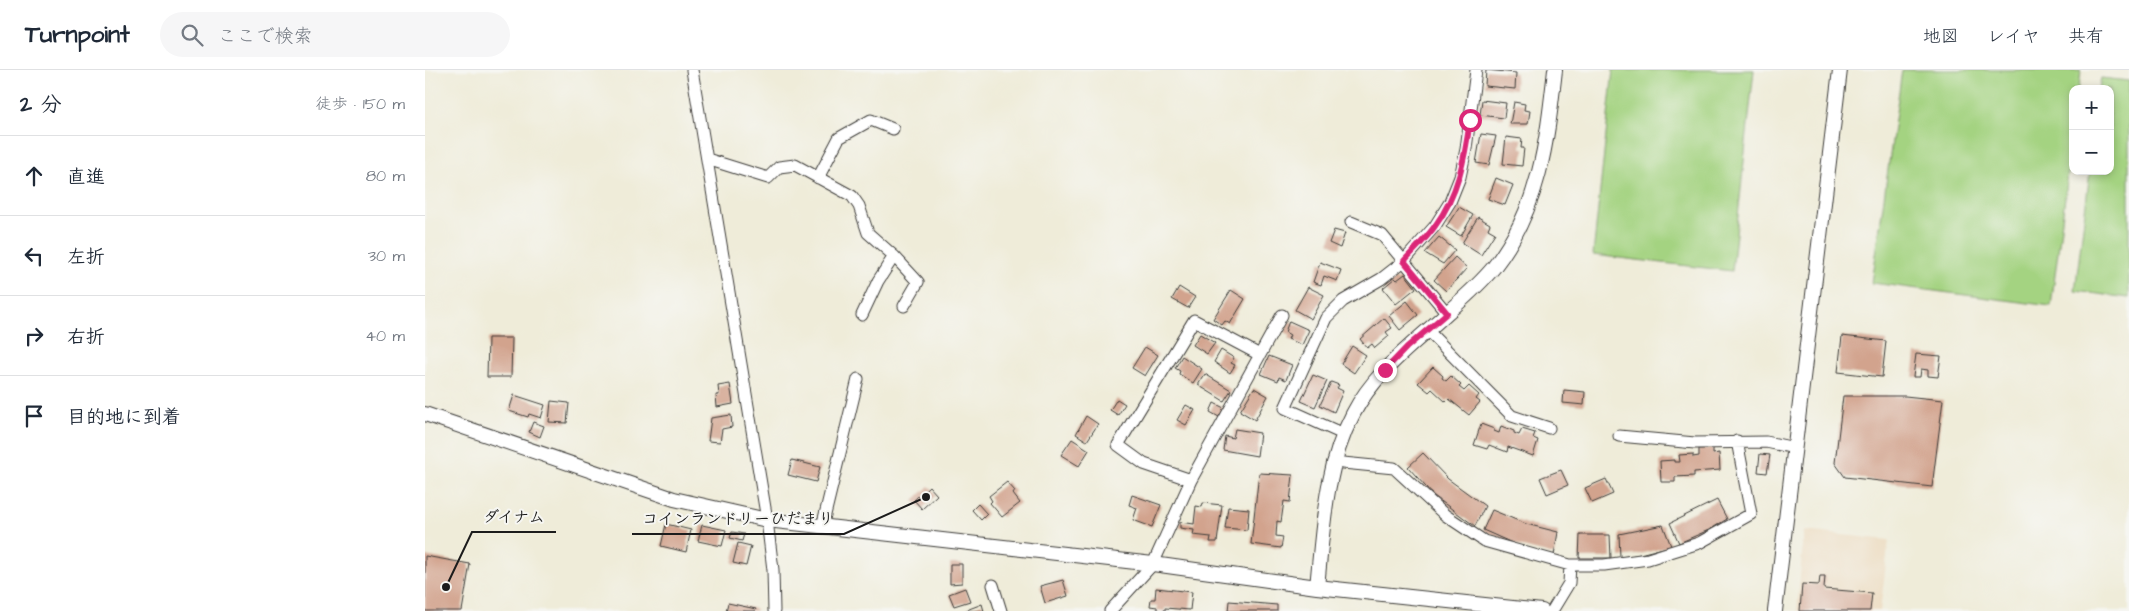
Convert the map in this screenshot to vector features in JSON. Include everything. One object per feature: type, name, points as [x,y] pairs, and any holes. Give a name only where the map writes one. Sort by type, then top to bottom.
[{"type":"street","points":[[692,70],[767,520],[773,570],[774,611]]},
{"type":"street","points":[[1343,434],[1285,408],[1326,318],[1343,301],[1381,279],[1404,261],[1435,226],[1450,202],[1460,177],[1466,149],[1476,70]]},
{"type":"street","points":[[1317,587],[1327,493],[1333,462],[1343,434],[1354,412],[1373,383],[1407,347],[1447,313],[1494,267],[1512,239],[1536,188],[1544,158],[1555,70]]},
{"type":"street","points":[[1775,611],[1840,70]]},
{"type":"street","points":[[819,178],[839,138],[871,120],[893,129]]},
{"type":"street","points":[[707,158],[768,178],[779,167],[795,165],[852,196],[859,206],[868,234],[894,256],[919,282],[904,306]]},
{"type":"street","points":[[1351,222],[1383,236],[1447,313]]},
{"type":"street","points":[[862,316],[878,281],[894,256]]},
{"type":"street","points":[[1110,611],[1153,564],[1191,480],[1282,315]]},
{"type":"street","points":[[1191,480],[1144,464],[1118,445],[1194,320],[1260,355]]},
{"type":"street","points":[[1427,330],[1512,416],[1549,428]]},
{"type":"street","points":[[823,527],[858,379]]},
{"type":"street","points":[[425,414],[666,496],[767,520],[1153,564],[1317,587],[1542,611]]},
{"type":"street","points":[[1619,436],[1695,443],[1766,442],[1795,448]]},
{"type":"street","points":[[1333,462],[1394,468],[1445,515],[1484,541],[1570,565],[1604,566],[1649,559],[1699,543],[1751,514],[1737,441]]},
{"type":"street","points":[[1551,611],[1569,583],[1570,565]]},
{"type":"street","points":[[993,585],[1001,611]]},
{"type":"shaded area","points":[[1804,531],[1889,540],[1880,611],[1797,611]]},
{"type":"green space","points":[[1613,70],[1754,70],[1732,271],[1593,255]]},
{"type":"green space","points":[[1902,70],[2081,70],[2079,85],[2069,85],[2069,166],[2051,306],[1872,283]]},
{"type":"green space","points":[[2101,78],[2129,81],[2129,298],[2075,291],[2090,175],[2114,175],[2114,85],[2100,85]]},
{"type":"building","points":[[1486,70],[1516,73],[1515,89],[1485,86]]},
{"type":"building","points":[[1482,100],[1506,103],[1504,118],[1480,115]]},
{"type":"building","points":[[1514,102],[1525,104],[1524,110],[1530,111],[1528,124],[1510,124]]},
{"type":"building","points":[[1481,134],[1496,136],[1489,165],[1476,163]]},
{"type":"building","points":[[1506,137],[1522,139],[1521,148],[1524,148],[1522,166],[1503,164]]},
{"type":"building","points":[[1496,178],[1513,185],[1505,205],[1488,199]]},
{"type":"building","points":[[1459,207],[1473,215],[1461,236],[1446,227]]},
{"type":"building","points":[[1478,217],[1490,224],[1488,229],[1495,233],[1481,255],[1462,243]]},
{"type":"building","points":[[1334,230],[1345,233],[1340,248],[1329,243]]},
{"type":"building","points":[[1439,237],[1455,250],[1443,264],[1425,253]]},
{"type":"building","points":[[1455,257],[1467,268],[1446,291],[1434,280]]},
{"type":"building","points":[[1320,262],[1341,270],[1337,281],[1324,276],[1321,285],[1313,282]]},
{"type":"building","points":[[1405,274],[1416,288],[1396,304],[1383,288],[1395,278],[1397,280]]},
{"type":"building","points":[[1179,287],[1195,297],[1188,308],[1172,299]]},
{"type":"building","points":[[1308,287],[1324,295],[1311,319],[1295,310]]},
{"type":"building","points":[[1231,290],[1245,299],[1230,324],[1225,321],[1222,325],[1213,319]]},
{"type":"building","points":[[1407,301],[1418,315],[1400,330],[1389,316]]},
{"type":"building","points":[[1384,318],[1392,328],[1386,332],[1389,336],[1375,348],[1372,344],[1367,348],[1360,339]]},
{"type":"building","points":[[1289,321],[1309,330],[1302,345],[1288,339],[1290,335],[1285,332]]},
{"type":"building","points":[[1200,334],[1215,343],[1207,354],[1193,345]]},
{"type":"building","points":[[1842,336],[1886,341],[1882,377],[1838,372]]},
{"type":"building","points":[[488,338],[512,338],[511,377],[487,377]]},
{"type":"building","points":[[1352,346],[1366,355],[1354,373],[1341,364]]},
{"type":"building","points":[[1145,347],[1158,355],[1145,376],[1132,368]]},
{"type":"building","points":[[1221,350],[1234,358],[1231,363],[1235,365],[1230,373],[1214,362]]},
{"type":"building","points":[[1916,354],[1941,356],[1938,377],[1928,376],[1928,370],[1921,369],[1920,377],[1913,377]]},
{"type":"building","points":[[1182,356],[1202,369],[1193,383],[1179,374],[1180,371],[1175,368]]},
{"type":"building","points":[[1269,356],[1292,365],[1286,380],[1279,377],[1278,381],[1261,374]]},
{"type":"building","points":[[1433,367],[1446,381],[1451,376],[1461,385],[1459,387],[1464,391],[1469,386],[1479,395],[1476,399],[1480,402],[1469,415],[1449,399],[1446,402],[1432,389],[1429,392],[1418,383]]},
{"type":"building","points":[[1205,374],[1231,390],[1224,401],[1198,385]]},
{"type":"building","points":[[1313,375],[1327,381],[1315,407],[1301,401]]},
{"type":"building","points":[[1331,382],[1339,385],[1337,388],[1343,391],[1334,412],[1320,405]]},
{"type":"building","points":[[730,384],[733,404],[717,407],[716,395],[719,395],[718,386]]},
{"type":"building","points":[[1254,388],[1268,396],[1255,420],[1240,411]]},
{"type":"building","points":[[1564,390],[1585,392],[1584,405],[1563,403]]},
{"type":"building","points":[[514,395],[545,405],[541,418],[529,414],[528,417],[509,411]]},
{"type":"building","points":[[1843,396],[1905,396],[1943,400],[1932,487],[1845,477],[1835,463]]},
{"type":"building","points":[[1117,399],[1125,404],[1118,415],[1110,410]]},
{"type":"building","points":[[551,401],[569,403],[567,423],[549,422]]},
{"type":"building","points":[[1214,403],[1224,408],[1219,417],[1210,412]]},
{"type":"building","points":[[1186,405],[1195,410],[1186,425],[1177,420]]},
{"type":"building","points":[[731,415],[732,427],[722,429],[720,442],[708,441],[711,418]]},
{"type":"building","points":[[1086,416],[1098,424],[1087,441],[1076,434]]},
{"type":"building","points":[[533,422],[544,426],[540,437],[529,432]]},
{"type":"building","points":[[1481,424],[1499,433],[1501,426],[1519,435],[1522,429],[1535,433],[1533,438],[1538,440],[1533,456],[1508,447],[1507,452],[1489,445],[1487,449],[1474,445]]},
{"type":"building","points":[[1235,429],[1260,433],[1257,456],[1223,450],[1225,436],[1233,438]]},
{"type":"building","points":[[1072,439],[1089,450],[1079,466],[1061,455]]},
{"type":"building","points":[[1713,448],[1713,454],[1719,453],[1720,470],[1694,472],[1694,476],[1675,477],[1675,482],[1661,482],[1660,461],[1674,460],[1674,462],[1680,462],[1679,455],[1693,454],[1693,457],[1699,456],[1699,449]]},
{"type":"building","points":[[1423,453],[1448,479],[1485,506],[1475,526],[1434,496],[1408,467]]},
{"type":"building","points":[[1760,454],[1770,455],[1767,473],[1758,472]]},
{"type":"building","points":[[792,460],[820,467],[816,482],[788,475]]},
{"type":"building","points":[[1561,470],[1568,485],[1547,494],[1540,478]]},
{"type":"building","points":[[1259,473],[1293,475],[1290,502],[1284,501],[1281,522],[1277,521],[1276,536],[1283,537],[1281,548],[1251,544]]},
{"type":"building","points":[[1606,479],[1613,494],[1592,503],[1585,488]]},
{"type":"building","points":[[1007,482],[1015,491],[1013,494],[1020,503],[1002,517],[990,503],[992,501],[989,496]]},
{"type":"building","points":[[929,486],[937,495],[922,509],[914,500]]},
{"type":"building","points":[[1132,495],[1161,505],[1152,527],[1133,520],[1137,508],[1129,505]]},
{"type":"building","points":[[1717,500],[1727,519],[1711,529],[1679,543],[1670,523]]},
{"type":"building","points":[[1203,503],[1222,505],[1217,542],[1210,542],[1211,537],[1193,535],[1194,530],[1180,528],[1180,522],[1194,524],[1196,506],[1202,507]]},
{"type":"building","points":[[978,504],[987,514],[981,520],[972,510]]},
{"type":"building","points":[[1228,507],[1249,509],[1247,530],[1225,528]]},
{"type":"building","points":[[1492,510],[1526,524],[1558,532],[1554,555],[1519,546],[1483,530]]},
{"type":"building","points":[[666,524],[691,530],[686,552],[661,546]]},
{"type":"building","points":[[702,525],[726,530],[722,546],[698,541]]},
{"type":"building","points":[[1663,525],[1671,546],[1620,557],[1619,534]]},
{"type":"building","points":[[732,532],[744,534],[742,541],[730,538]]},
{"type":"building","points":[[1580,535],[1610,535],[1611,558],[1579,558]]},
{"type":"building","points":[[738,543],[751,546],[746,566],[733,563]]},
{"type":"building","points":[[425,556],[470,564],[462,611],[425,611]]},
{"type":"building","points":[[950,564],[962,564],[962,583],[950,584]]},
{"type":"building","points":[[1820,576],[1825,576],[1824,589],[1872,593],[1870,611],[1800,611],[1802,584],[1819,585]]},
{"type":"building","points":[[1063,580],[1068,596],[1045,603],[1040,586]]},
{"type":"building","points":[[965,588],[970,601],[954,606],[949,594]]},
{"type":"building","points":[[1156,588],[1192,592],[1190,610],[1165,608],[1165,611],[1157,610],[1157,607],[1150,606],[1151,599],[1155,599]]},
{"type":"building","points":[[1229,601],[1277,605],[1277,611],[1228,611]]},
{"type":"building","points":[[728,603],[756,609],[755,611],[726,611]]},
{"type":"building","points":[[982,604],[984,611],[964,611]]},
{"type":"place","name":"コインランドリーひだまり","points":[[926,497]]},
{"type":"place","name":"ダイナム","points":[[446,587]]},
{"type":"route","points":[[1385,370],[1407,347],[1447,313],[1404,261],[1435,226],[1450,202],[1460,177],[1470,120]]}]
